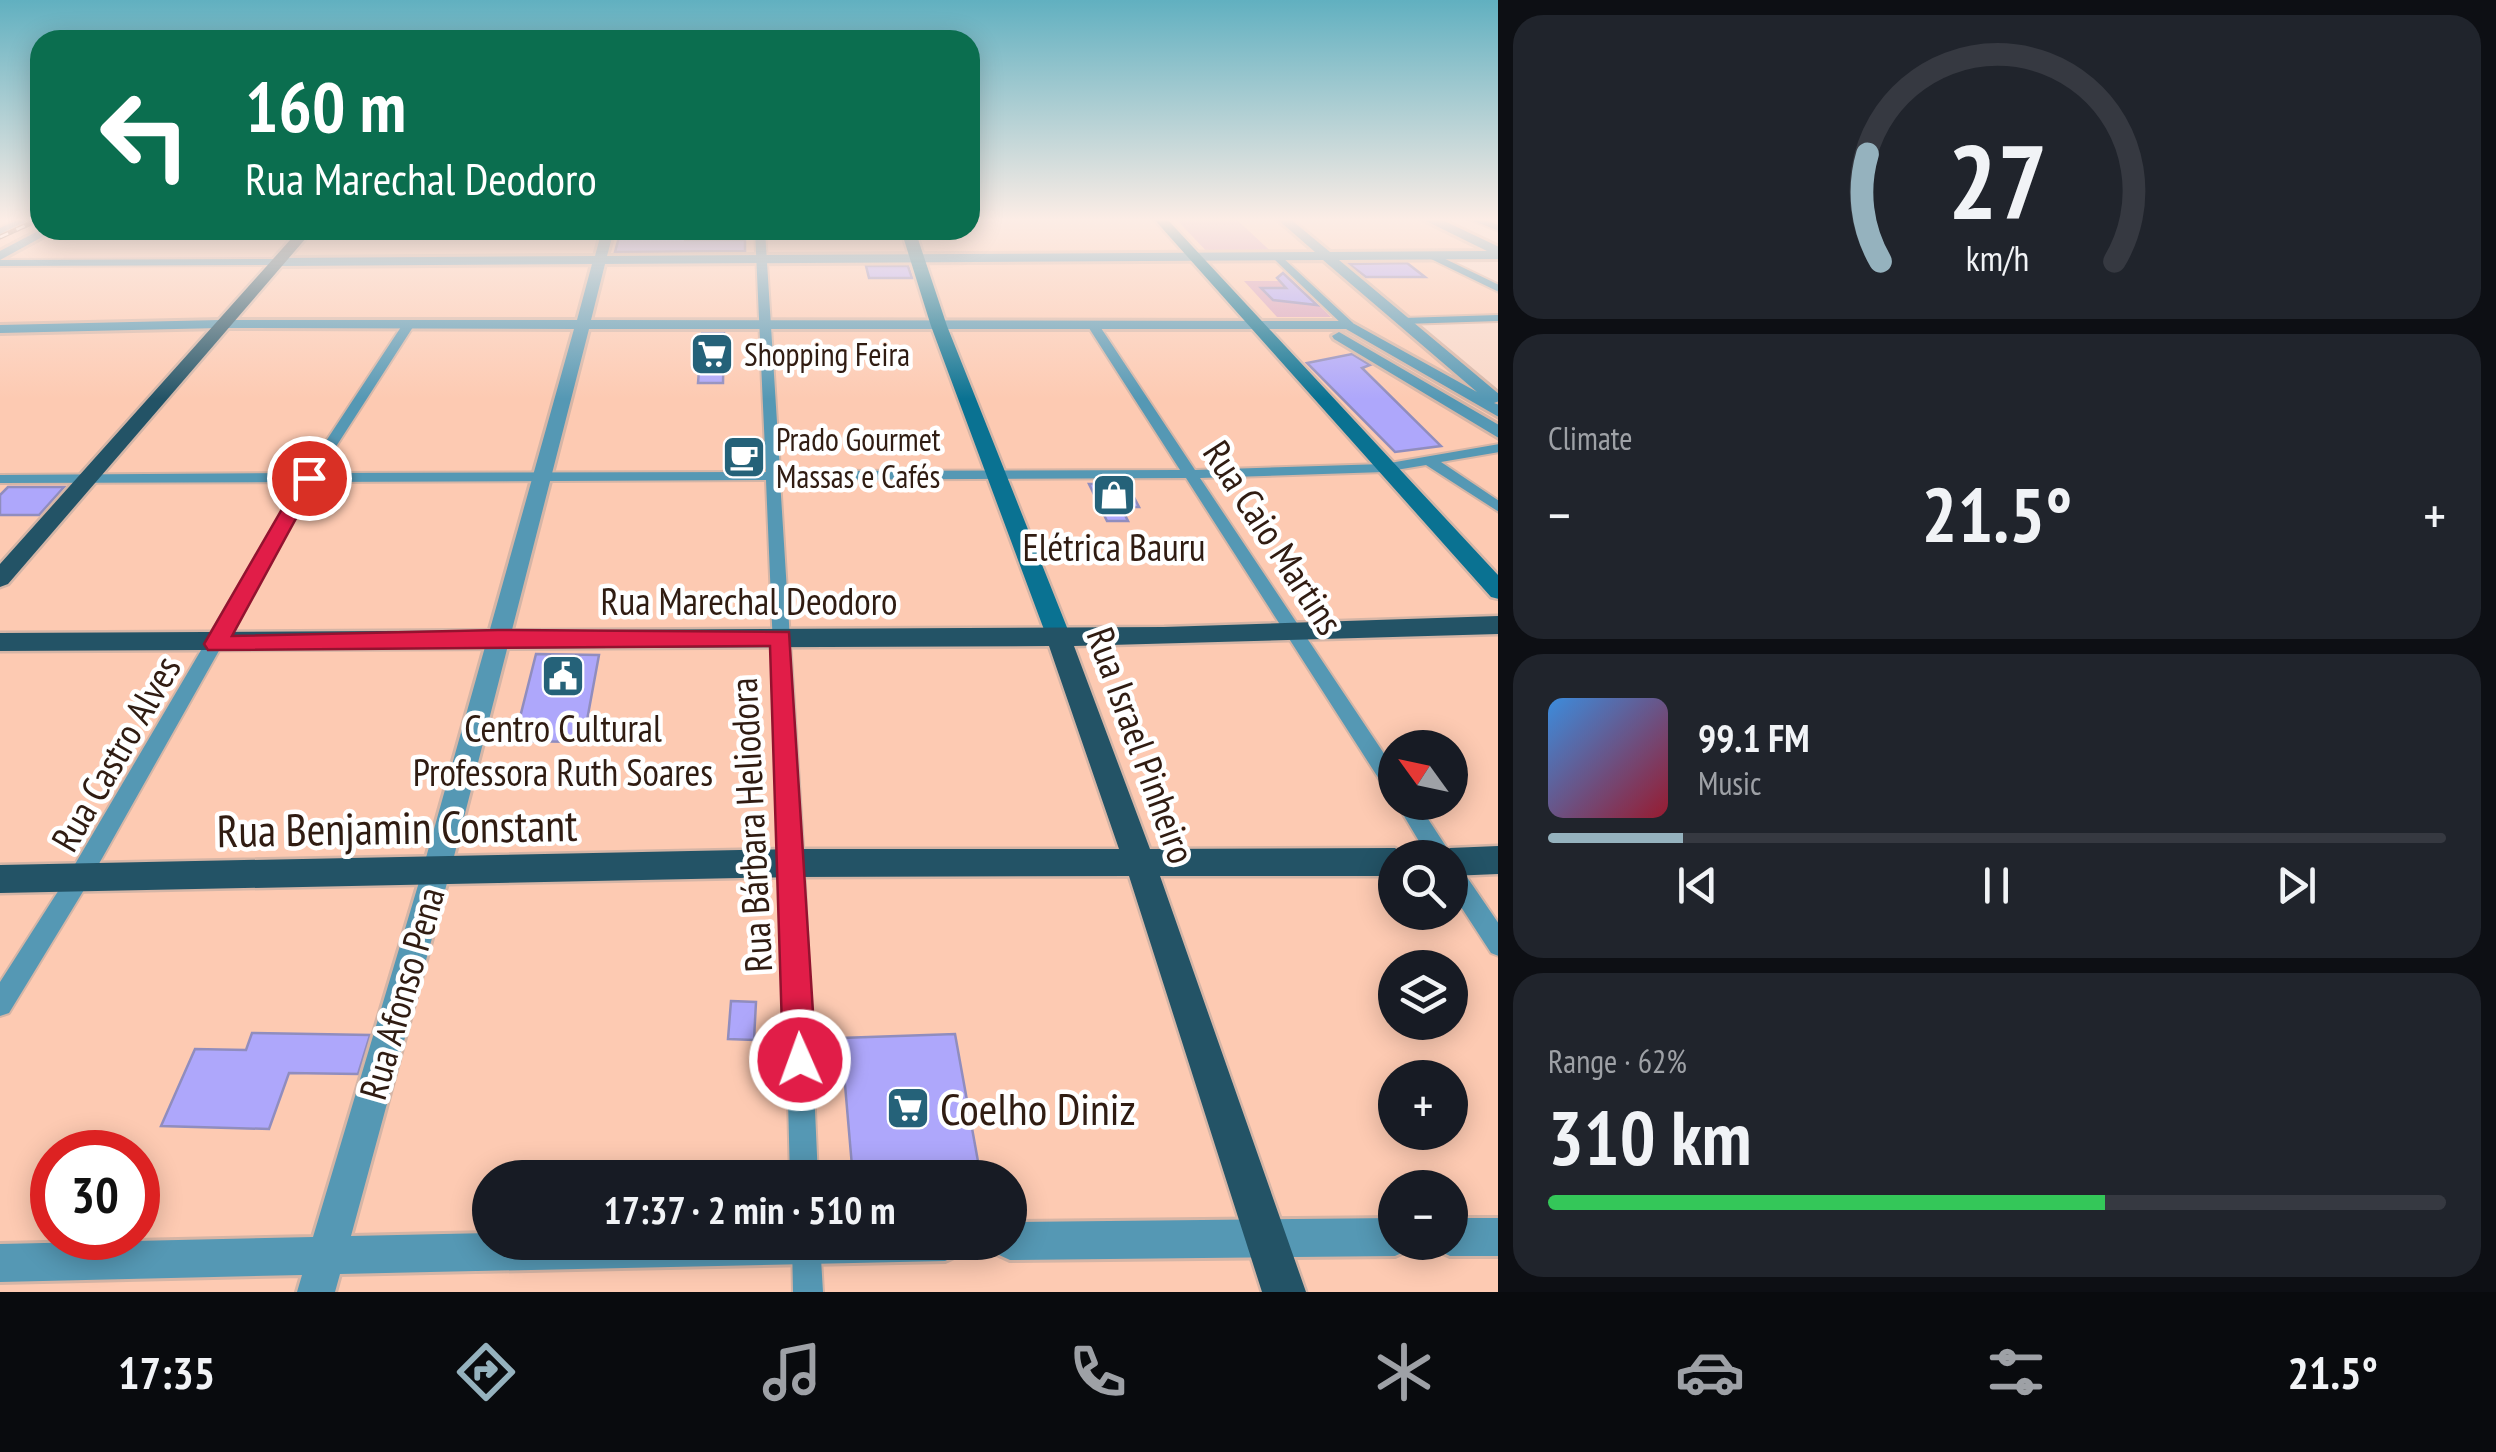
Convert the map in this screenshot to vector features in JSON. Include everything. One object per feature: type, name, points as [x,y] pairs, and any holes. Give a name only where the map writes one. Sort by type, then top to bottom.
[{"type":"main road","points":[[0,580],[84,478],[263,278]]},
{"type":"main road","name":"Rua Israel Pinheiro","points":[[925,278],[1140,863],[1284,1292]]},
{"type":"main road","points":[[1217,278],[1498,591]]},
{"type":"main road","name":"Rua Marechal Deodoro","points":[[0,642],[216,644],[498,638],[1295,636],[1498,625]]},
{"type":"main road","points":[[1468,861],[1498,860]]},
{"type":"main road","name":"Rua Benjamin Constant","points":[[0,879],[793,864],[1378,862]]},
{"type":"street","name":"Rua Afonso Pena","points":[[320,1274],[436,872],[594,278]]},
{"type":"street","name":"Rua Bárbara Heliodora","points":[[761,278],[793,864],[803,1160]]},
{"type":"street","points":[[1300,278],[1349,325],[1498,412]]},
{"type":"street","points":[[1354,278],[1498,403]]},
{"type":"street","points":[[1403,321],[1498,318]]},
{"type":"street","points":[[0,329],[220,324],[1349,325]]},
{"type":"street","points":[[1326,325],[1498,433]]},
{"type":"street","name":"Rua Caio Martins","points":[[1093,326],[1378,761]]},
{"type":"street","name":"Rua Castro Alves","points":[[0,1004],[79,878],[309,478],[407,327]]},
{"type":"street","points":[[1383,364],[1452,368],[1448,358]]},
{"type":"street","points":[[0,479],[1193,474],[1384,468],[1498,448]]},
{"type":"street","points":[[1431,462],[1498,508]]},
{"type":"street","points":[[1468,898],[1498,945]]},
{"type":"street","points":[[1027,1241],[1378,1237]]},
{"type":"street","points":[[1468,1237],[1498,1237]]},
{"type":"street","points":[[0,1263],[320,1274],[547,1260]]},
{"type":"street","points":[[807,1260],[808,1292]]},
{"type":"shaded area","points":[[0,278],[1478,278],[1498,290],[1498,316],[1396,320],[1462,360],[1498,391],[1498,1292],[0,1292]]},
{"type":"shaded area","points":[[1244,281],[1279,281],[1285,288],[1262,288],[1273,300],[1319,305],[1331,317],[1277,317]]},
{"type":"building","points":[[1277,278],[1289,278],[1317,305],[1273,300],[1261,288],[1286,288]]},
{"type":"building","name":"Shopping Feira","points":[[702,333],[724,333],[723,383],[698,383]]},
{"type":"building","points":[[1352,354],[1370,365],[1362,368],[1441,446],[1395,452],[1307,363]]},
{"type":"building","name":"Elétrica Bauru","points":[[1089,484],[1127,484],[1139,507],[1121,507],[1128,521],[1107,521]]},
{"type":"building","points":[[8,487],[64,487],[39,515],[0,515],[0,495]]},
{"type":"building","name":"Centro Cultural Professora Ruth Soares","points":[[536,654],[599,655],[583,742],[514,741]]},
{"type":"building","points":[[731,1001],[756,1002],[754,1040],[728,1039]]},
{"type":"building","points":[[252,1033],[370,1035],[358,1074],[289,1073],[269,1129],[161,1126],[195,1049],[246,1050]]},
{"type":"building","name":"Coelho Diniz","points":[[955,1034],[978,1160],[851,1160],[841,1038]]},
{"type":"place","name":"Shopping Feira","points":[[712,354]]},
{"type":"place","name":"Prado Gourmet Massas e Cafés","points":[[744,457]]},
{"type":"place","name":"Elétrica Bauru","points":[[1114,495]]},
{"type":"place","name":"Centro Cultural Professora Ruth Soares","points":[[563,676]]},
{"type":"place","name":"Coelho Diniz","points":[[908,1108]]},
{"type":"route","points":[[309,478],[216,644],[498,638],[781,638],[800,1060]]}]
